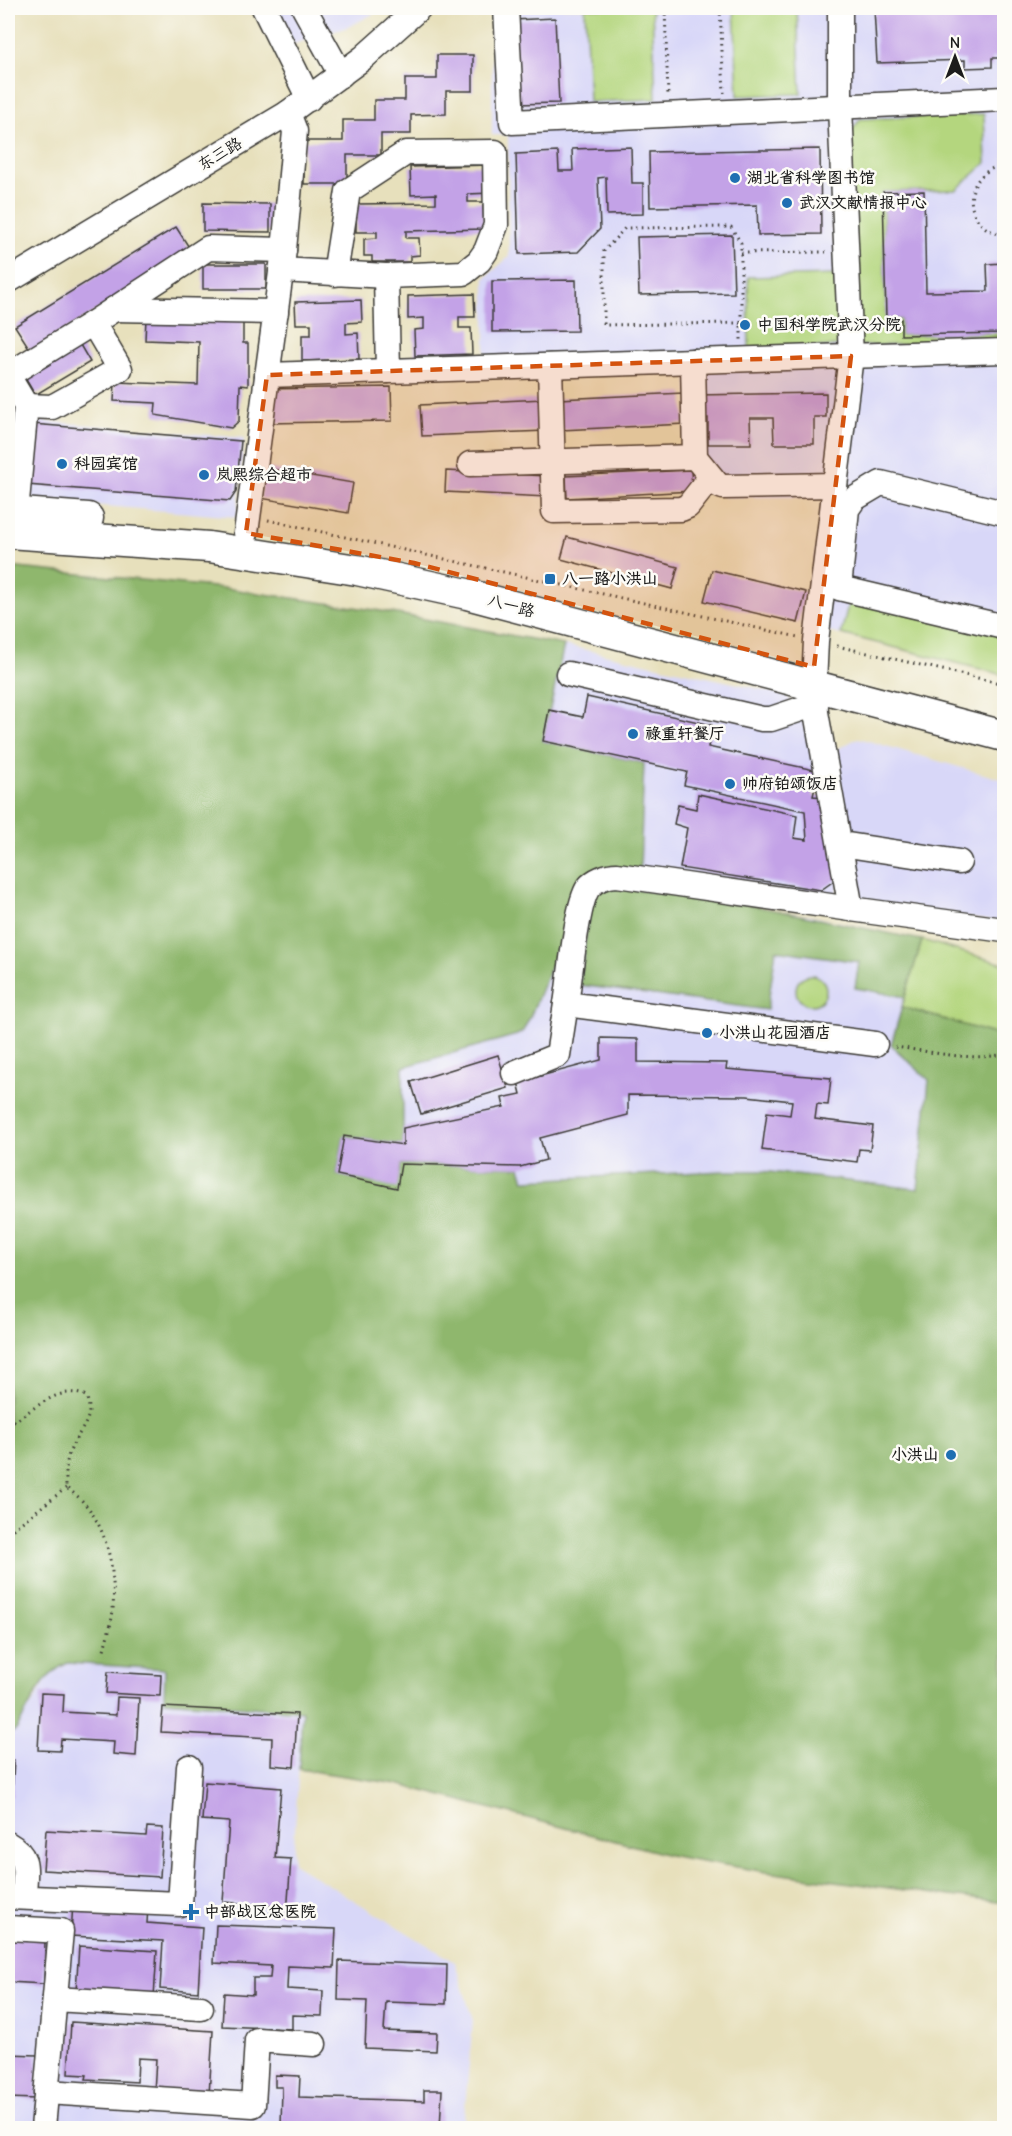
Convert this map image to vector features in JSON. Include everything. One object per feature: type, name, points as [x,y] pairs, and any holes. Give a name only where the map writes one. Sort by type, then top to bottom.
[{"type":"main road","name":"八一路","points":[[10,519],[247,524],[366,551],[815,674],[1005,736]]},
{"type":"main road","name":"八一路","points":[[10,519],[357,570],[1005,715]]},
{"type":"street","points":[[264,8],[309,99]]},
{"type":"street","points":[[304,8],[341,75]]},
{"type":"street","name":"东三路","points":[[8,281],[288,113],[341,75],[419,8]]},
{"type":"street","points":[[506,8],[512,122],[1005,99]]},
{"type":"street","points":[[840,8],[840,107],[851,356],[819,616],[815,674],[851,909]]},
{"type":"street","points":[[247,524],[276,312],[295,131],[288,113]]},
{"type":"street","points":[[10,519],[14,452],[26,406],[8,375],[208,248],[282,260],[335,274],[386,276],[456,274],[470,268],[486,251],[496,225],[495,152],[406,153],[348,191],[335,274]]},
{"type":"street","points":[[386,276],[388,371]]},
{"type":"street","points":[[114,309],[276,312]]},
{"type":"street","points":[[26,406],[52,407],[120,369],[93,323]]},
{"type":"street","points":[[267,375],[1005,351]]},
{"type":"street","points":[[693,361],[695,457],[710,478],[723,487],[835,485]]},
{"type":"street","points":[[550,366],[554,511],[681,508],[688,506],[710,478]]},
{"type":"street","points":[[470,464],[695,457]]},
{"type":"street","points":[[819,616],[835,619],[847,509],[854,499],[881,483],[1005,513]]},
{"type":"street","points":[[839,588],[1005,627]]},
{"type":"street","points":[[568,675],[762,719],[771,719],[815,674]]},
{"type":"street","points":[[841,844],[959,862]]},
{"type":"street","points":[[514,1073],[558,1055],[582,903],[590,885],[605,877],[617,875],[1005,930]]},
{"type":"street","points":[[566,1004],[875,1044]]},
{"type":"street","points":[[8,1845],[20,1851],[24,1857],[16,1897],[180,1904],[189,1767]]},
{"type":"street","points":[[8,1928],[61,1931],[43,2128]]},
{"type":"street","points":[[55,1999],[201,2008]]},
{"type":"street","points":[[46,2092],[253,2104],[257,2040],[314,2044]]},
{"type":"path","points":[[665,8],[669,115]]},
{"type":"path","points":[[720,8],[724,112]]},
{"type":"path","points":[[1005,165],[986,171],[978,179],[971,200],[978,221],[986,229],[1005,235]]},
{"type":"path","points":[[741,323],[604,325],[604,251],[625,228],[731,227],[741,243],[741,253],[741,323],[741,360]]},
{"type":"path","points":[[741,253],[847,252]]},
{"type":"path","points":[[247,524],[345,536],[815,674],[1005,684]]},
{"type":"path","points":[[875,1044],[967,1056],[984,1057],[1005,1054]]},
{"type":"path","points":[[8,1424],[56,1395],[77,1392],[86,1396],[90,1407],[87,1421],[70,1450],[66,1464],[66,1488]]},
{"type":"path","points":[[8,1533],[66,1488]]},
{"type":"path","points":[[66,1488],[83,1499],[89,1506],[104,1538],[110,1561],[112,1612],[104,1650]]},
{"type":"highlighted area","points":[[851,356],[814,667],[414,563],[246,533],[267,375]]},
{"type":"shaded area","points":[[275,8],[385,8],[348,27],[291,45]]},
{"type":"shaded area","name":"中国科学院武汉分院","points":[[495,8],[1004,8],[1004,675],[801,625],[824,509],[824,497],[724,497],[691,467],[687,372],[485,376],[485,278],[509,257],[508,135],[492,135],[492,14]]},
{"type":"shaded area","points":[[29,420],[244,438],[237,517],[22,499]]},
{"type":"shaded area","name":"帅府铂颂饭店","points":[[564,645],[786,695],[807,717],[819,771],[813,796],[839,885],[834,898],[640,869],[543,741]]},
{"type":"shaded area","points":[[858,738],[1004,780],[1004,923],[861,902],[834,751]]},
{"type":"shaded area","name":"小洪山花园酒店","points":[[586,879],[812,916],[922,940],[891,1045],[929,1080],[918,1189],[761,1171],[524,1180],[402,1164],[397,1188],[337,1175],[344,1136],[402,1144],[403,1067],[517,1035],[531,1015]]},
{"type":"shaded area","name":"中部战区总医院","points":[[68,1663],[165,1669],[165,1701],[302,1711],[293,1863],[455,1962],[473,2021],[463,2128],[8,2128],[8,1735],[16,1730],[50,1674]]},
{"type":"green space","points":[[585,8],[652,8],[656,99],[589,102]]},
{"type":"green space","points":[[734,8],[797,8],[801,94],[738,96]]},
{"type":"green space","points":[[984,114],[986,163],[956,190],[883,192],[886,319],[901,319],[901,335],[1004,333],[1004,341],[858,346],[850,133],[860,119]]},
{"type":"green space","points":[[838,275],[841,346],[749,349],[748,277]]},
{"type":"green space","points":[[8,567],[224,588],[381,611],[564,645],[543,741],[644,763],[640,869],[586,879],[523,1031],[517,1035],[403,1067],[403,1145],[344,1136],[337,1175],[396,1187],[401,1164],[520,1167],[524,1180],[761,1171],[918,1189],[929,1080],[891,1045],[902,1007],[1004,1037],[1004,1903],[766,1872],[673,1856],[397,1784],[299,1769],[302,1711],[164,1701],[165,1669],[68,1663],[51,1674],[32,1701],[16,1730],[8,1735]]},
{"type":"green space","points":[[850,597],[1004,635],[1004,675],[841,634]]},
{"type":"green space","points":[[600,885],[740,903],[922,940],[905,997],[855,988],[859,962],[776,950],[767,1010],[580,985],[589,910]]},
{"type":"green space","points":[[922,940],[1004,964],[1004,1037],[902,1007]]},
{"type":"green space","points":[[811,975],[822,979],[826,990],[822,1001],[811,1005],[800,1001],[796,990],[800,979]]},
{"type":"building","points":[[874,8],[1004,8],[1004,58],[992,58],[992,67],[965,68],[965,60],[877,63]]},
{"type":"building","points":[[555,18],[559,103],[516,104],[513,20]]},
{"type":"building","points":[[437,55],[473,55],[473,91],[446,91],[446,114],[411,115],[411,134],[381,134],[381,155],[347,155],[347,184],[304,184],[304,141],[343,141],[343,120],[374,120],[374,100],[405,100],[405,79],[437,79]]},
{"type":"building","points":[[631,147],[632,183],[643,183],[643,214],[607,215],[606,177],[598,178],[600,229],[578,252],[519,254],[516,154],[558,152],[559,171],[573,171],[572,149]]},
{"type":"building","name":"湖北省科学图书馆","points":[[820,149],[821,234],[758,235],[757,205],[650,207],[649,152]]},
{"type":"building","points":[[490,165],[491,193],[468,194],[468,202],[483,202],[484,229],[406,231],[406,238],[419,238],[420,255],[410,256],[410,262],[372,262],[372,256],[364,256],[364,239],[377,238],[377,232],[356,232],[356,204],[436,203],[436,194],[411,195],[410,167]]},
{"type":"building","points":[[924,191],[926,292],[988,291],[987,264],[1004,263],[1004,333],[901,335],[901,319],[886,319],[883,192]]},
{"type":"building","points":[[203,203],[270,204],[270,232],[203,231]]},
{"type":"building","points":[[176,227],[192,252],[31,351],[15,326]]},
{"type":"building","points":[[732,235],[734,293],[639,295],[637,237]]},
{"type":"building","points":[[203,264],[266,264],[266,289],[203,289]]},
{"type":"building","points":[[576,280],[577,331],[492,332],[492,281]]},
{"type":"building","points":[[474,294],[475,317],[459,317],[459,328],[471,328],[472,354],[415,356],[414,330],[424,329],[424,318],[408,319],[408,296]]},
{"type":"building","points":[[361,300],[362,322],[346,323],[346,334],[358,333],[359,359],[302,361],[302,335],[311,335],[311,324],[296,324],[295,302]]},
{"type":"building","points":[[146,318],[243,320],[243,343],[248,343],[248,386],[240,385],[239,421],[231,428],[155,415],[156,403],[114,401],[115,382],[198,385],[199,342],[145,340]]},
{"type":"building","points":[[76,338],[90,362],[35,395],[21,371]]},
{"type":"building","points":[[391,387],[392,421],[267,423],[267,389]]},
{"type":"building","points":[[683,393],[685,424],[561,430],[559,399]]},
{"type":"building","points":[[826,393],[826,417],[814,417],[814,444],[774,444],[773,418],[750,418],[751,444],[708,444],[708,418],[696,419],[696,395]]},
{"type":"building","points":[[544,399],[546,431],[422,436],[420,405]]},
{"type":"building","points":[[32,424],[241,441],[236,492],[230,501],[27,485]]},
{"type":"building","points":[[265,468],[353,483],[348,513],[260,498]]},
{"type":"building","points":[[691,470],[692,491],[567,498],[566,476]]},
{"type":"building","points":[[446,471],[548,476],[547,497],[445,492]]},
{"type":"building","points":[[567,537],[678,567],[672,589],[561,559]]},
{"type":"building","points":[[712,570],[806,592],[798,623],[704,601]]},
{"type":"building","points":[[587,697],[712,725],[708,747],[819,771],[813,796],[823,797],[838,878],[821,890],[680,868],[687,828],[674,824],[678,805],[696,809],[698,794],[797,815],[794,838],[807,840],[805,811],[684,785],[687,772],[543,741],[549,710],[583,717]]},
{"type":"building","points":[[601,1038],[638,1039],[638,1062],[727,1063],[726,1069],[831,1078],[828,1105],[817,1104],[815,1119],[873,1126],[870,1150],[859,1149],[857,1162],[762,1150],[767,1112],[790,1115],[792,1101],[747,1096],[628,1095],[628,1115],[540,1138],[546,1160],[520,1167],[401,1164],[397,1188],[337,1175],[344,1136],[403,1145],[403,1128],[504,1107],[502,1098],[521,1094],[518,1082],[601,1060]]},
{"type":"building","points":[[498,1055],[508,1088],[421,1114],[411,1082]]},
{"type":"building","points":[[108,1672],[161,1675],[160,1696],[106,1693]]},
{"type":"building","points":[[41,1693],[64,1694],[63,1712],[116,1715],[117,1697],[139,1698],[136,1756],[113,1754],[114,1742],[61,1739],[60,1751],[38,1750]]},
{"type":"building","points":[[163,1707],[297,1714],[294,1767],[271,1765],[272,1738],[161,1732]]},
{"type":"building","points":[[8,1759],[14,1760],[12,1796],[8,1795]]},
{"type":"building","points":[[205,1782],[281,1788],[275,1858],[291,1859],[287,1914],[271,1913],[272,1906],[223,1902],[229,1822],[202,1820]]},
{"type":"building","points":[[147,1827],[163,1828],[160,1877],[43,1870],[46,1830],[146,1836]]},
{"type":"building","points":[[73,1902],[148,1906],[147,1923],[202,1927],[198,1992],[160,1989],[163,1941],[71,1936]]},
{"type":"building","points":[[216,1925],[336,1929],[334,1968],[288,1966],[287,1989],[323,1991],[322,2016],[292,2015],[292,2029],[222,2026],[224,1993],[253,1995],[253,1978],[270,1978],[271,1966],[214,1963]]},
{"type":"building","points":[[8,1938],[45,1939],[44,1984],[8,1982]]},
{"type":"building","points":[[79,1946],[157,1951],[154,1997],[76,1992]]},
{"type":"building","points":[[339,1961],[447,1965],[446,2004],[386,2002],[384,2031],[437,2033],[436,2051],[365,2048],[367,2001],[338,2000]]},
{"type":"building","points":[[71,2022],[213,2031],[209,2095],[154,2092],[156,2059],[138,2058],[137,2082],[86,2079],[87,2075],[68,2074]]},
{"type":"building","points":[[8,2054],[37,2055],[36,2099],[8,2098]]},
{"type":"building","points":[[275,2075],[300,2076],[299,2097],[424,2101],[424,2090],[442,2090],[440,2128],[281,2128],[282,2087],[275,2087]]},
{"type":"place","name":"湖北省科学图书馆","points":[[735,178]]},
{"type":"place","name":"武汉文献情报中心","points":[[787,203]]},
{"type":"place","name":"中国科学院武汉分院","points":[[745,325]]},
{"type":"place","name":"科园宾馆","points":[[62,464]]},
{"type":"place","name":"岚熙综合超市","points":[[204,475]]},
{"type":"place","name":"八一路小洪山","points":[[550,579]]},
{"type":"place","name":"禄重轩餐厅","points":[[633,734]]},
{"type":"place","name":"帅府铂颂饭店","points":[[730,784]]},
{"type":"place","name":"小洪山花园酒店","points":[[707,1033]]},
{"type":"place","name":"小洪山","points":[[951,1455]]},
{"type":"place","name":"中部战区总医院","points":[[191,1912]]}]
